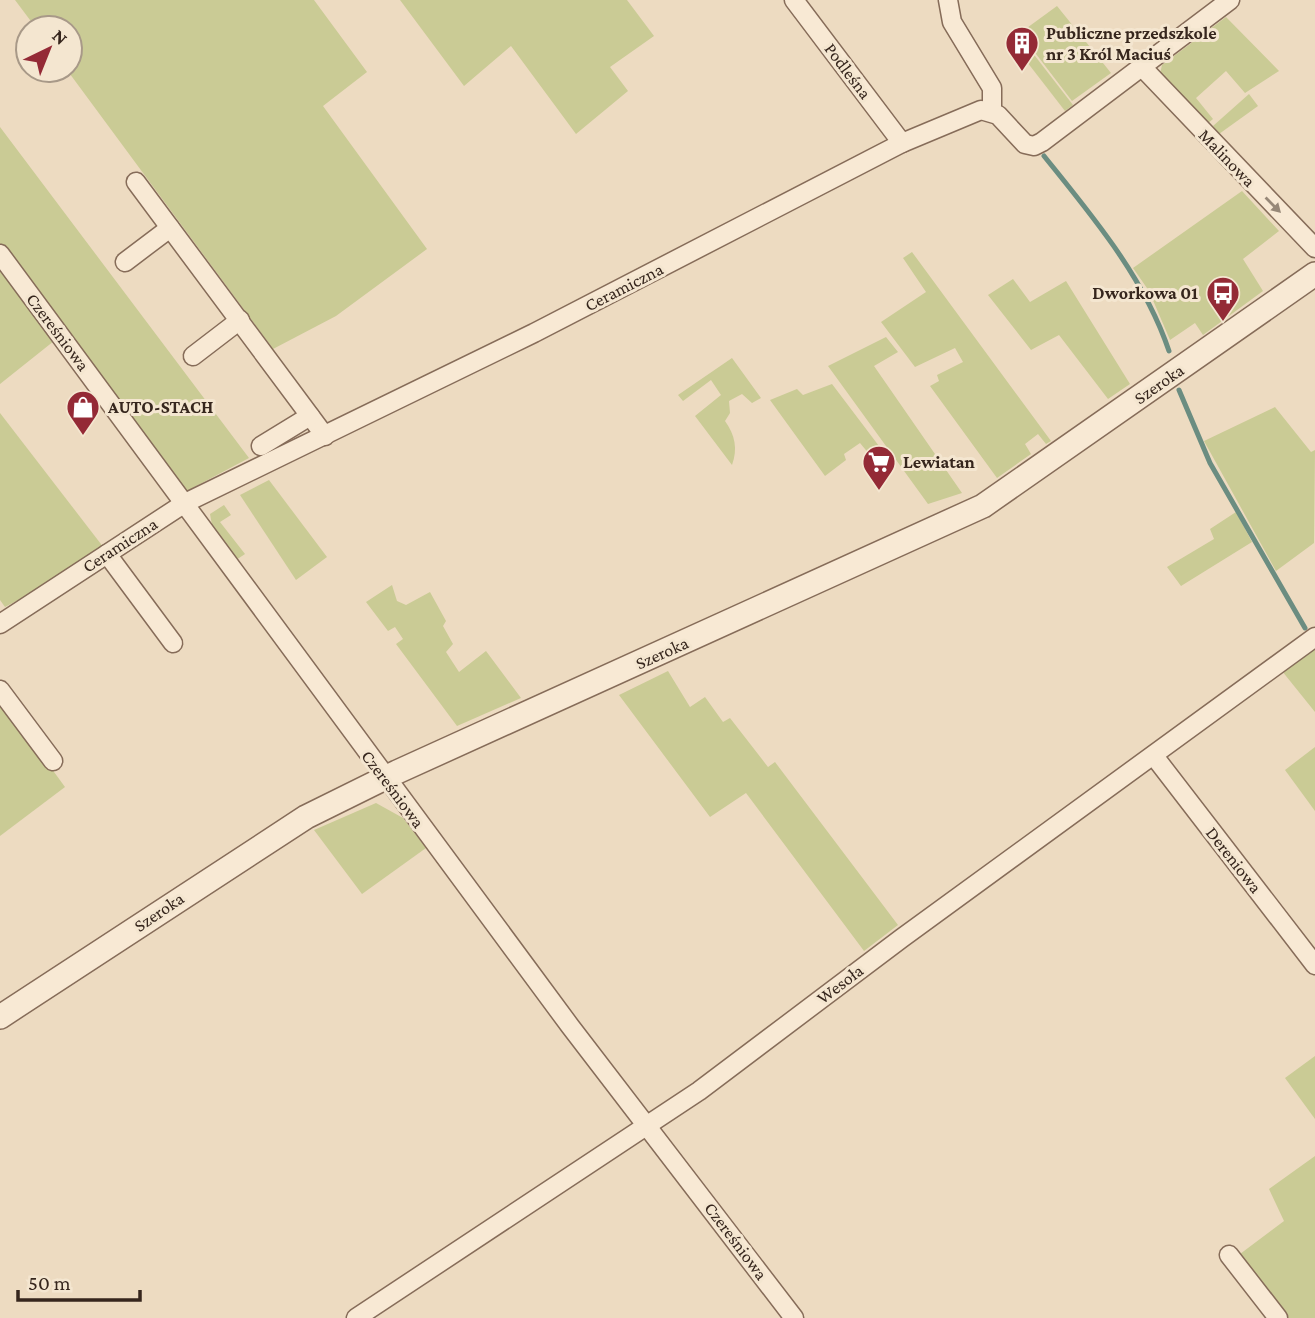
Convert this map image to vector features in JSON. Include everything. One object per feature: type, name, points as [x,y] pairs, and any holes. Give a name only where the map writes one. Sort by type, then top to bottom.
[{"type":"street","name":"Podleśna","points":[[794,0],[902,143]]},
{"type":"street","points":[[948,0],[952,22],[992,88],[992,111],[1025,144],[1034,146],[1230,0]]},
{"type":"street","name":"Malinowa","points":[[1142,67],[1315,248]]},
{"type":"street","name":"Ceramiczna","points":[[2,618],[185,503],[612,293],[902,143],[981,110],[992,111]]},
{"type":"street","points":[[136,182],[325,436]]},
{"type":"street","points":[[125,262],[170,228]]},
{"type":"street","name":"Czereśniowa","points":[[0,254],[570,1026],[794,1318]]},
{"type":"street","name":"Szeroka","points":[[0,1017],[306,817],[385,778],[973,511],[1021,482],[1315,274]]},
{"type":"street","points":[[193,356],[240,320]]},
{"type":"street","points":[[261,446],[310,416]]},
{"type":"street","points":[[107,554],[173,643]]},
{"type":"street","name":"Wesoła","points":[[356,1318],[648,1126],[1315,637]]},
{"type":"street","points":[[0,690],[53,761]]},
{"type":"street","name":"Dereniowa","points":[[1154,756],[1315,965]]},
{"type":"street","points":[[1229,1255],[1278,1318]]},
{"type":"green space","points":[[15,0],[314,0],[367,72],[323,106],[427,249],[336,316],[273,349],[77,84],[84,84],[84,14],[26,14]]},
{"type":"green space","points":[[400,0],[627,0],[654,36],[610,67],[628,91],[576,134],[511,46],[464,86]]},
{"type":"green space","points":[[1057,6],[1111,73],[1072,101],[1020,33]]},
{"type":"green space","points":[[1226,17],[1279,71],[1245,93],[1226,71],[1196,98],[1213,119],[1207,124],[1160,74],[1162,65]]},
{"type":"green space","points":[[1018,34],[1073,105],[1065,111],[1010,40]]},
{"type":"green space","points":[[1249,94],[1258,106],[1219,134],[1213,126]]},
{"type":"green space","points":[[0,127],[249,458],[183,493],[64,333],[0,384]]},
{"type":"green space","points":[[1242,191],[1279,231],[1243,259],[1263,291],[1203,335],[1195,323],[1170,340],[1149,291],[1133,268]]},
{"type":"green space","points":[[912,252],[1051,441],[1046,444],[1038,434],[1025,444],[1031,454],[997,478],[930,386],[939,381],[937,375],[963,362],[955,348],[915,367],[881,322],[926,292],[903,258]]},
{"type":"green space","points":[[1013,279],[1030,302],[1066,281],[1130,384],[1108,399],[1059,335],[1031,350],[988,295]]},
{"type":"green space","points":[[886,337],[898,352],[874,366],[962,493],[928,504],[828,366]]},
{"type":"green space","points":[[732,358],[761,398],[752,403],[742,394],[729,401],[730,413],[725,421],[734,442],[732,465],[695,416],[721,395],[711,380],[683,401],[678,395]]},
{"type":"green space","points":[[832,384],[885,454],[875,461],[860,443],[844,454],[846,460],[825,476],[770,400],[797,389],[803,395]]},
{"type":"green space","points":[[1275,407],[1311,452],[1315,450],[1314,543],[1276,571],[1204,441]]},
{"type":"green space","points":[[0,413],[104,548],[56,580],[5,607],[0,600]]},
{"type":"green space","points":[[269,480],[327,557],[296,580],[240,495]]},
{"type":"green space","points":[[224,505],[231,515],[220,522],[245,554],[236,560],[212,525],[210,514]]},
{"type":"green space","points":[[1236,512],[1252,542],[1181,586],[1167,567],[1214,539],[1210,529]]},
{"type":"green space","points":[[392,585],[397,601],[406,605],[430,592],[446,621],[443,626],[453,644],[446,652],[459,672],[486,651],[521,698],[457,726],[396,644],[403,639],[395,627],[388,631],[366,602]]},
{"type":"green space","points":[[1315,648],[1315,712],[1282,671]]},
{"type":"green space","points":[[668,671],[690,707],[705,697],[723,722],[730,718],[768,767],[775,762],[898,925],[864,951],[746,793],[710,817],[619,695]]},
{"type":"green space","points":[[0,698],[65,787],[0,836]]},
{"type":"green space","points":[[1315,747],[1315,811],[1285,770]]},
{"type":"green space","points":[[376,803],[403,818],[426,848],[362,894],[314,830]]},
{"type":"green space","points":[[1315,1056],[1315,1119],[1285,1078]]},
{"type":"green space","points":[[1315,1156],[1315,1318],[1284,1318],[1236,1257],[1284,1221],[1269,1189]]},
{"type":"waterway","points":[[1044,156],[1098,225],[1131,273],[1146,298],[1169,351]]},
{"type":"waterway","points":[[1179,390],[1210,463],[1305,628]]},
{"type":"place","name":"Publiczne przedszkole nr 3 Król Maciuś","points":[[1022,73]]},
{"type":"place","name":"Dworkowa 01","points":[[1223,323]]},
{"type":"place","name":"AUTO-STACH","points":[[83,437]]},
{"type":"place","name":"Lewiatan","points":[[879,492]]}]
